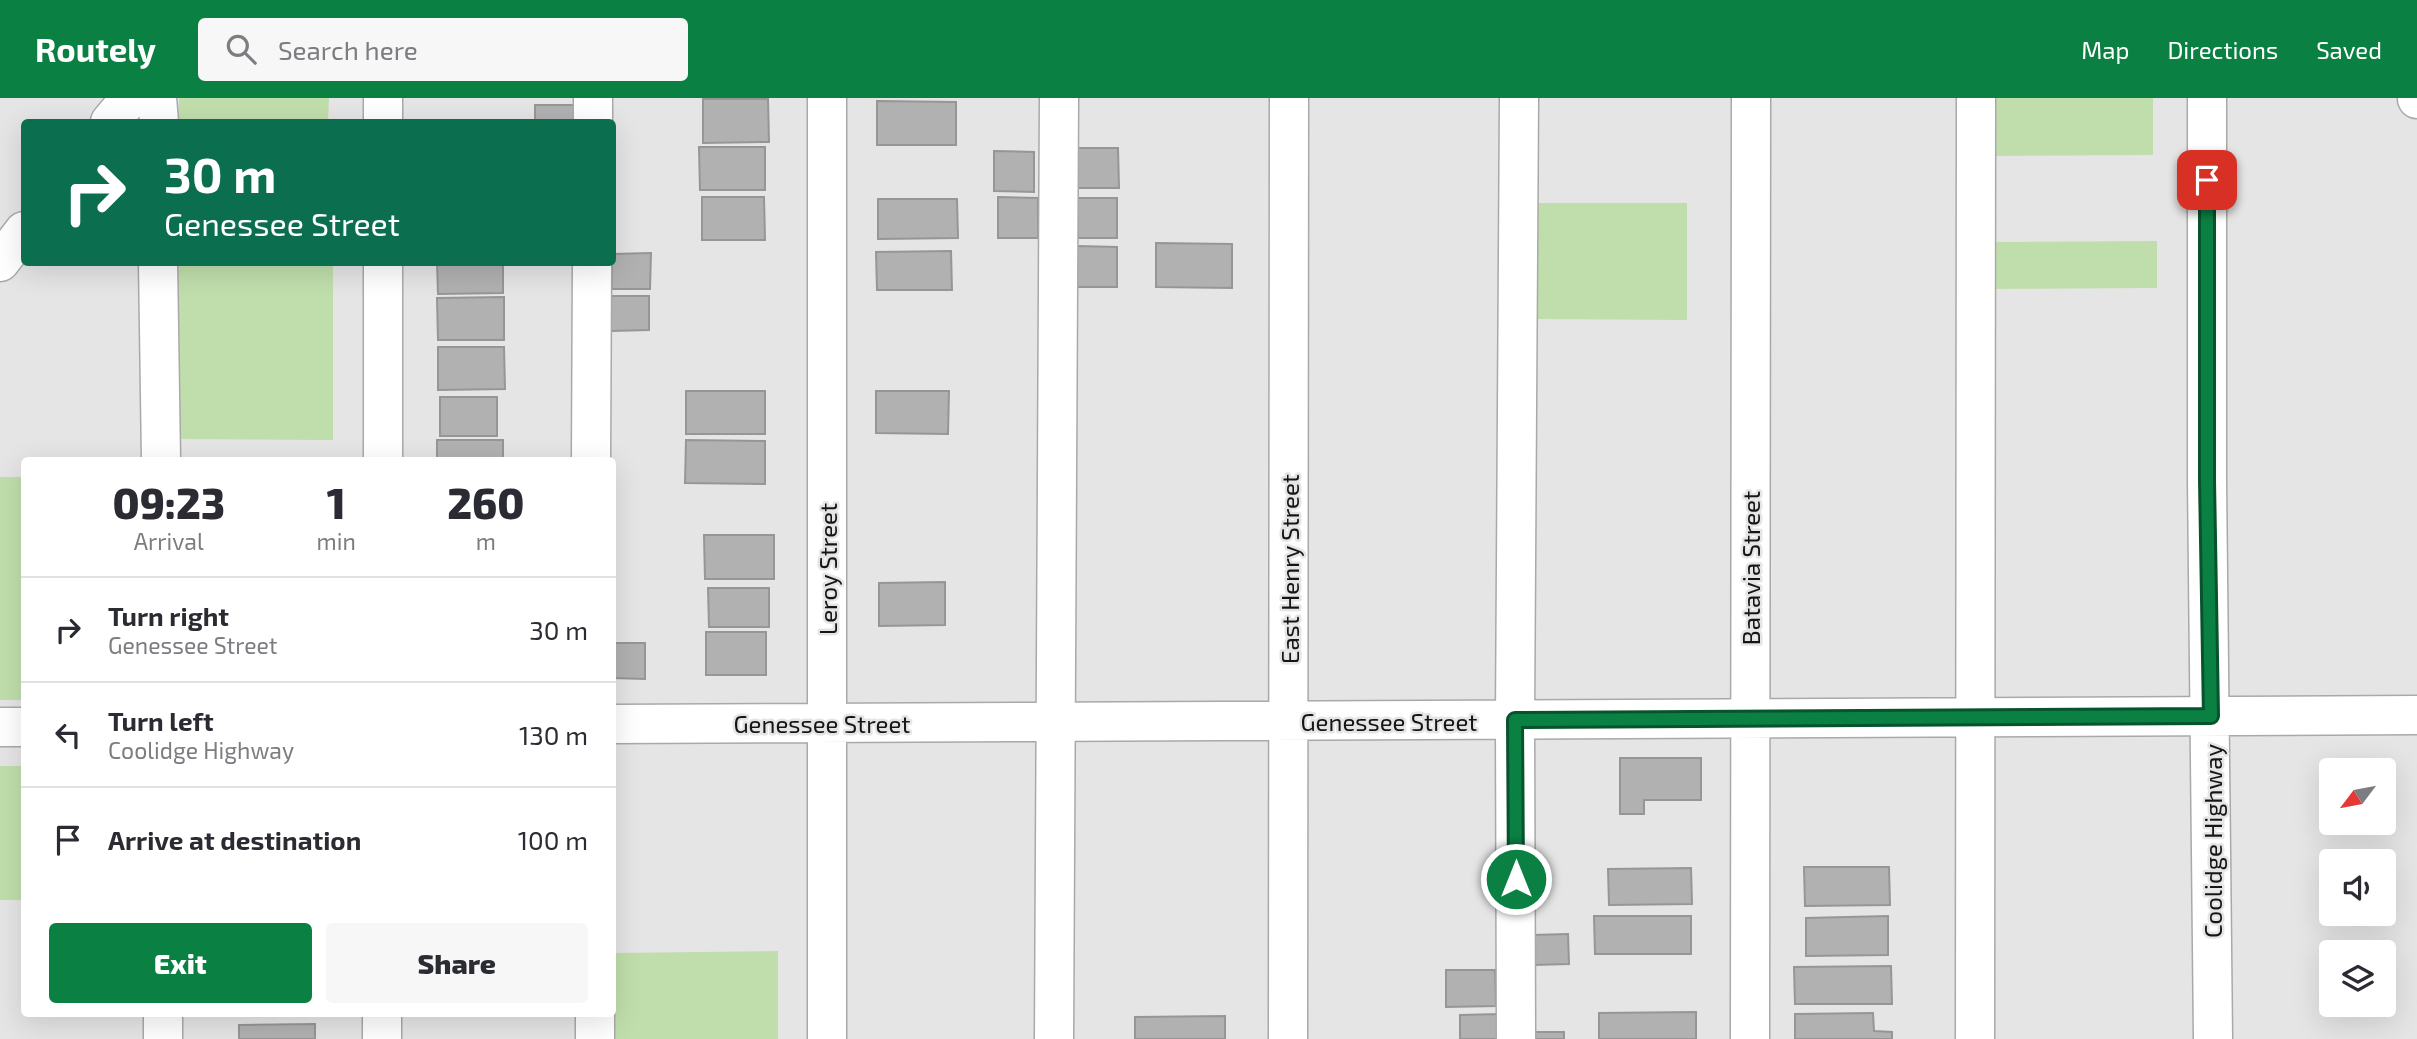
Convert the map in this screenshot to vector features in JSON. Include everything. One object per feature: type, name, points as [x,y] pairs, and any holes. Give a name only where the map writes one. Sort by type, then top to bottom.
[{"type":"street","points":[[112,119],[130,98]]},
{"type":"street","points":[[157,98],[159,119]]},
{"type":"street","points":[[383,98],[383,119]]},
{"type":"street","points":[[593,98],[593,119]]},
{"type":"street","name":"Leroy Street","points":[[827,98],[827,1039]]},
{"type":"street","points":[[1054,1039],[1059,98]]},
{"type":"street","name":"East Henry Street","points":[[1289,98],[1289,1039]]},
{"type":"street","points":[[1516,1039],[1519,98]]},
{"type":"street","name":"Batavia Street","points":[[1750,1039],[1751,98]]},
{"type":"street","points":[[1975,1039],[1976,98]]},
{"type":"street","name":"Coolidge Highway","points":[[2207,98],[2207,480],[2213,1039]]},
{"type":"street","points":[[0,261],[21,235]]},
{"type":"street","points":[[158,266],[162,457]]},
{"type":"street","points":[[383,266],[383,457]]},
{"type":"street","points":[[591,457],[592,266]]},
{"type":"street","name":"Genessee Street","points":[[616,724],[2417,715]]},
{"type":"street","points":[[0,727],[21,727]]},
{"type":"street","points":[[163,1017],[163,1039]]},
{"type":"street","points":[[382,1017],[382,1039]]},
{"type":"street","points":[[595,1017],[595,1039]]},
{"type":"green space","points":[[179,98],[329,98],[328,119],[178,119]]},
{"type":"green space","points":[[1988,98],[2153,98],[2153,155],[1989,156]]},
{"type":"green space","points":[[1532,203],[1687,203],[1687,320],[1532,319]]},
{"type":"green space","points":[[2157,241],[2157,288],[1993,289],[1992,242]]},
{"type":"green space","points":[[177,266],[333,266],[333,440],[177,439]]},
{"type":"green space","points":[[0,477],[21,477],[21,700],[0,700]]},
{"type":"green space","points":[[0,766],[21,766],[21,900],[0,900]]},
{"type":"green space","points":[[778,951],[778,1039],[606,1039],[611,1017],[616,1017],[616,953]]},
{"type":"building","points":[[703,99],[768,99],[769,142],[703,143]]},
{"type":"building","points":[[877,101],[956,102],[956,145],[877,145]]},
{"type":"building","points":[[535,105],[574,105],[574,119],[535,119]]},
{"type":"building","points":[[699,147],[765,147],[765,190],[700,190]]},
{"type":"building","points":[[1076,148],[1118,148],[1119,188],[1075,188]]},
{"type":"building","points":[[994,151],[1034,152],[1034,192],[994,191]]},
{"type":"building","points":[[702,197],[764,197],[765,240],[702,240]]},
{"type":"building","points":[[998,197],[1038,198],[1038,238],[998,238]]},
{"type":"building","points":[[1077,198],[1117,198],[1117,238],[1078,238]]},
{"type":"building","points":[[878,199],[957,199],[958,238],[878,239]]},
{"type":"building","points":[[1156,243],[1232,244],[1232,288],[1156,287]]},
{"type":"building","points":[[1077,246],[1117,247],[1117,287],[1077,287]]},
{"type":"building","points":[[951,251],[952,290],[877,290],[876,252]]},
{"type":"building","points":[[651,253],[650,289],[612,289],[612,266],[616,266],[616,254]]},
{"type":"building","points":[[437,266],[503,266],[503,293],[438,294]]},
{"type":"building","points":[[611,296],[649,296],[649,330],[611,331]]},
{"type":"building","points":[[504,297],[504,340],[438,340],[437,298]]},
{"type":"building","points":[[438,347],[504,347],[505,389],[438,390]]},
{"type":"building","points":[[686,391],[765,391],[765,434],[686,434]]},
{"type":"building","points":[[876,391],[949,391],[948,434],[876,433]]},
{"type":"building","points":[[440,397],[497,397],[497,436],[440,436]]},
{"type":"building","points":[[437,440],[503,440],[503,457],[437,457]]},
{"type":"building","points":[[686,440],[765,441],[765,484],[685,483]]},
{"type":"building","points":[[704,535],[774,535],[774,579],[705,579]]},
{"type":"building","points":[[945,582],[945,625],[879,626],[879,583]]},
{"type":"building","points":[[708,588],[769,588],[769,627],[709,627]]},
{"type":"building","points":[[706,632],[766,632],[766,675],[706,675]]},
{"type":"building","points":[[616,643],[645,643],[645,679],[616,678]]},
{"type":"building","points":[[1620,758],[1701,758],[1701,800],[1644,800],[1644,814],[1620,814]]},
{"type":"building","points":[[1804,867],[1889,867],[1890,905],[1805,906]]},
{"type":"building","points":[[1691,868],[1692,904],[1609,905],[1608,869]]},
{"type":"building","points":[[1594,916],[1691,916],[1691,954],[1595,954]]},
{"type":"building","points":[[1888,916],[1888,955],[1806,956],[1806,918]]},
{"type":"building","points":[[1568,934],[1569,964],[1533,965],[1532,935]]},
{"type":"building","points":[[1891,966],[1892,1004],[1795,1004],[1794,967]]},
{"type":"building","points":[[1446,970],[1495,970],[1496,1006],[1446,1007]]},
{"type":"building","points":[[1696,1012],[1696,1039],[1599,1039],[1599,1013]]},
{"type":"building","points":[[1873,1013],[1874,1031],[1892,1032],[1892,1039],[1795,1039],[1795,1014]]},
{"type":"building","points":[[1500,1014],[1500,1039],[1460,1039],[1460,1015]]},
{"type":"building","points":[[1225,1016],[1225,1039],[1135,1039],[1135,1017]]},
{"type":"building","points":[[315,1024],[315,1039],[239,1039],[239,1025]]},
{"type":"building","points":[[1532,1032],[1564,1032],[1564,1039],[1532,1039]]},
{"type":"route","points":[[1516,879],[1515,720],[2211,716],[2207,480],[2207,180]]}]
